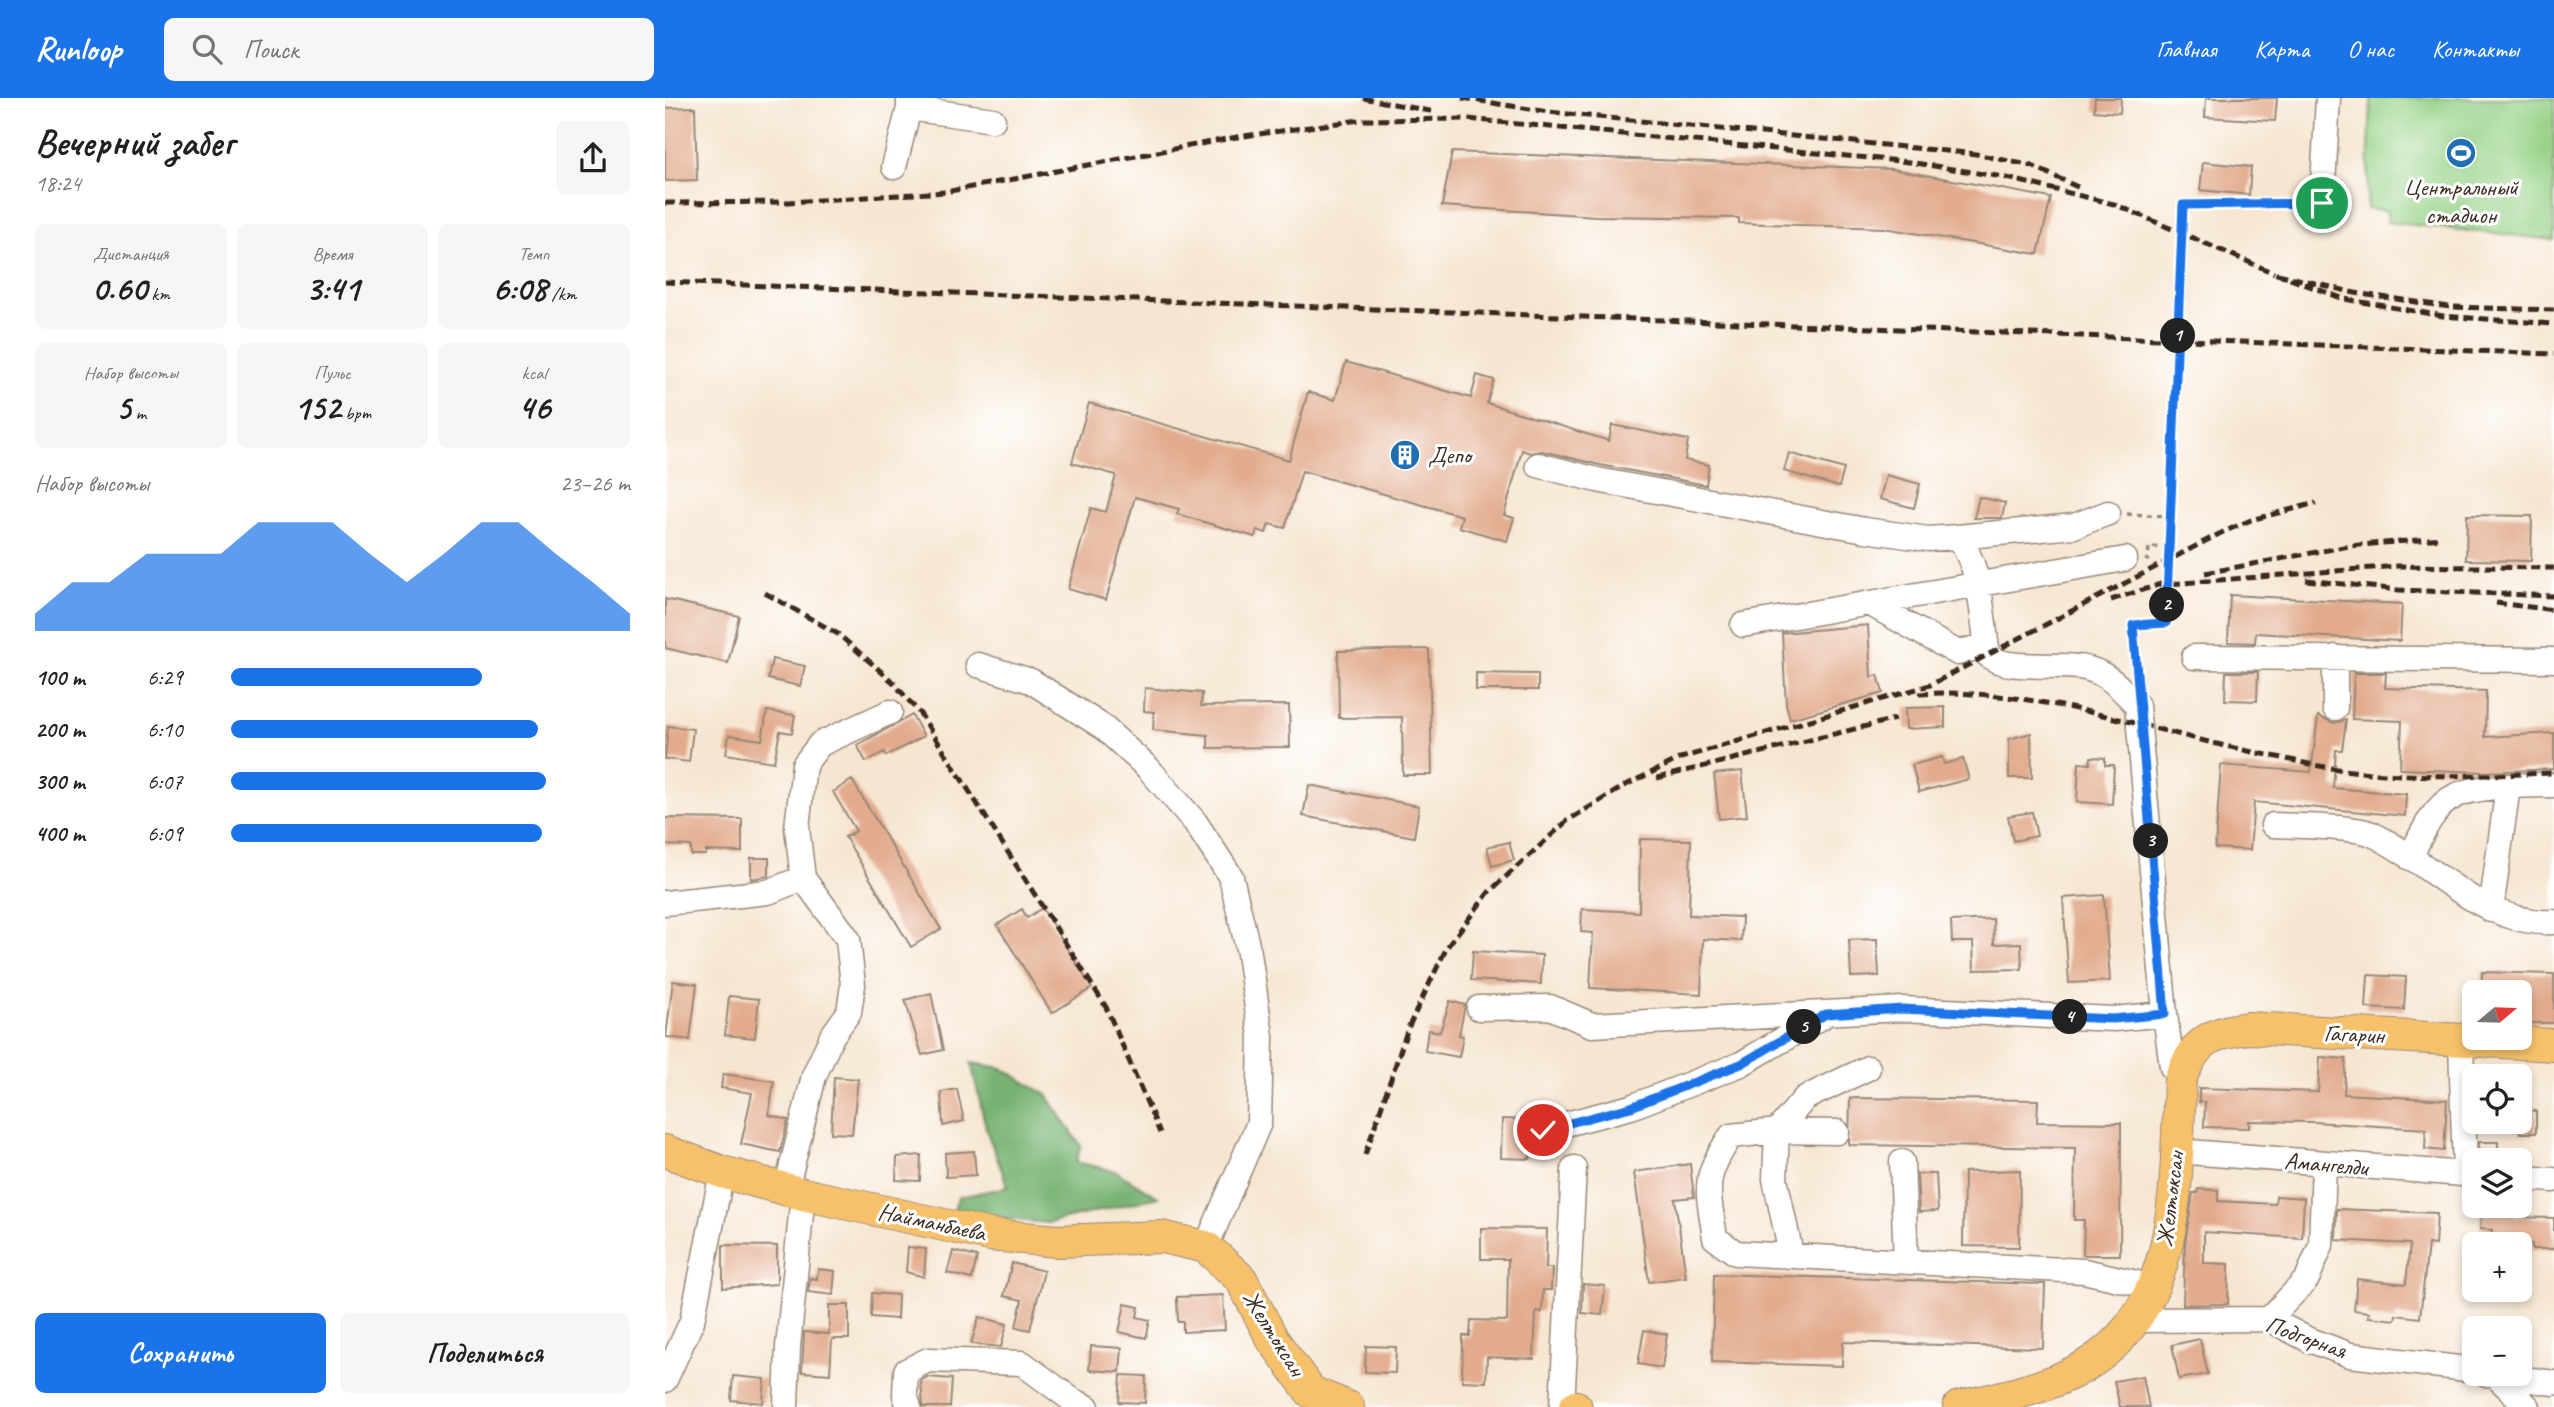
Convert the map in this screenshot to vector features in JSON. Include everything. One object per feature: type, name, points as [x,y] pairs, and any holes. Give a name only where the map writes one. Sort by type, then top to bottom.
[{"type":"main road","name":"Гагарин","points":[[2180,1080],[2188,1059],[2199,1046],[2215,1035],[2249,1028],[2554,1045]]},
{"type":"main road","name":"Желтоксан","points":[[1959,1407],[2024,1399],[2102,1355],[2137,1320],[2154,1287],[2170,1237],[2180,1080]]},
{"type":"main road","name":"Найманбаева","points":[[665,1151],[722,1172],[795,1192],[990,1235],[1057,1241],[1162,1237],[1206,1247]]},
{"type":"main road","name":"Желтоксан","points":[[1206,1247],[1241,1279],[1273,1340],[1311,1392],[1348,1407]]},
{"type":"street","points":[[2322,203],[2328,98]]},
{"type":"street","points":[[894,167],[909,103],[993,120]]},
{"type":"street","points":[[1538,464],[1597,480],[1865,530],[1928,539],[2074,526],[2108,513]]},
{"type":"street","points":[[1957,537],[1963,544],[1977,585],[1988,655],[1993,660],[2011,665],[2046,663],[2089,668],[2110,678],[2137,705],[2165,1014],[2172,1067],[2180,1080]]},
{"type":"street","points":[[1743,625],[2125,559]]},
{"type":"street","points":[[1870,603],[1958,653],[1986,645]]},
{"type":"street","points":[[2194,657],[2554,660]]},
{"type":"street","points":[[2335,657],[2335,708]]},
{"type":"street","points":[[978,665],[1031,681],[1103,727],[1148,768],[1195,822],[1231,877],[1249,953],[1261,1036],[1259,1123],[1206,1247]]},
{"type":"street","points":[[786,1407],[795,1192],[814,1076],[832,1036],[849,1012],[853,985],[848,939],[803,878],[797,828],[804,765],[820,744],[890,712]]},
{"type":"street","points":[[2410,858],[2429,820],[2455,796],[2508,786],[2554,785]]},
{"type":"street","points":[[2491,910],[2508,786]]},
{"type":"street","points":[[2273,825],[2372,833],[2491,910],[2554,922]]},
{"type":"street","points":[[665,903],[768,892],[803,878]]},
{"type":"street","points":[[1479,1009],[1550,1007],[1592,1025],[1902,1009],[2113,1019],[2165,1014]]},
{"type":"street","points":[[1543,1130],[1631,1107],[1741,1064],[1826,1014]]},
{"type":"street","points":[[2461,1041],[2468,1148]]},
{"type":"street","points":[[1791,1254],[1775,1180],[1777,1131],[1805,1098],[1868,1068]]},
{"type":"street","points":[[1837,1132],[1777,1131],[1731,1136],[1713,1163],[1707,1184],[1715,1238],[1736,1253],[2084,1271],[2154,1287]]},
{"type":"street","name":"Амангелди","points":[[2177,1152],[2462,1174]]},
{"type":"street","points":[[1902,1163],[1906,1261]]},
{"type":"street","points":[[2269,1319],[2307,1279],[2321,1245],[2323,1163]]},
{"type":"street","points":[[1562,1407],[1574,1168]]},
{"type":"street","points":[[665,1380],[692,1321],[722,1172]]},
{"type":"street","points":[[2532,1179],[2554,1180]]},
{"type":"street","name":"Подгорная","points":[[2137,1320],[2269,1319],[2350,1355],[2462,1366]]},
{"type":"street","points":[[909,1407],[905,1395],[906,1371],[928,1360],[1022,1363],[1072,1400],[1087,1407]]},
{"type":"street","name":"Подгорная","points":[[2532,1380],[2554,1383]]},
{"type":"street","points":[[2501,1386],[2528,1407]]},
{"type":"path","points":[[2137,705],[2133,625],[2166,623],[2183,205],[2322,203]]},
{"type":"path","points":[[2108,513],[2170,516]]},
{"type":"path","points":[[2125,559],[2148,560],[2149,547],[2169,548]]},
{"type":"green space","name":"Центральный стадион","points":[[2371,98],[2554,98],[2554,240],[2387,222],[2387,211],[2367,209]]},
{"type":"green space","points":[[971,1063],[1002,1068],[1047,1095],[1081,1146],[1076,1162],[1115,1171],[1158,1197],[1048,1223],[953,1214],[958,1197],[1008,1187],[987,1132]]},
{"type":"building","points":[[2095,98],[2121,98],[2120,113],[2094,111]]},
{"type":"building","points":[[2206,98],[2277,98],[2275,121],[2205,117]]},
{"type":"building","points":[[695,107],[697,180],[665,181],[665,108]]},
{"type":"building","points":[[1452,152],[1892,169],[2051,198],[2038,254],[1884,228],[1739,223],[1739,218],[1596,216],[1442,206]]},
{"type":"building","points":[[2203,162],[2251,167],[2249,195],[2200,190]]},
{"type":"building","name":"Депо","points":[[1346,362],[1471,398],[1477,375],[1494,380],[1487,403],[1609,441],[1612,425],[1688,440],[1685,460],[1709,465],[1706,485],[1542,451],[1530,453],[1522,450],[1504,515],[1514,518],[1507,541],[1459,527],[1462,516],[1302,471],[1285,528],[1269,524],[1266,533],[1257,530],[1255,537],[1177,514],[1179,509],[1135,497],[1106,600],[1068,589],[1091,508],[1106,512],[1116,475],[1072,463],[1089,403],[1289,460],[1308,392],[1335,400]]},
{"type":"building","points":[[1789,453],[1844,469],[1839,487],[1784,471]]},
{"type":"building","points":[[1886,475],[1920,484],[1914,508],[1880,499]]},
{"type":"building","points":[[1979,497],[2005,503],[2002,518],[1974,518]]},
{"type":"building","points":[[2467,515],[2532,516],[2531,561],[2466,560]]},
{"type":"building","points":[[2230,595],[2402,604],[2400,641],[2256,633],[2255,643],[2228,642]]},
{"type":"building","points":[[665,599],[739,616],[728,663],[665,648]]},
{"type":"building","points":[[1868,625],[1871,677],[1878,675],[1883,693],[1790,719],[1786,704],[1782,633]]},
{"type":"building","points":[[1429,649],[1432,775],[1403,775],[1402,717],[1339,718],[1338,651]]},
{"type":"building","points":[[772,659],[805,666],[800,686],[768,679]]},
{"type":"building","points":[[2226,672],[2258,672],[2257,701],[2225,700]]},
{"type":"building","points":[[1476,673],[1538,674],[1538,690],[1476,690]]},
{"type":"building","points":[[2354,673],[2386,673],[2385,688],[2486,691],[2485,737],[2554,733],[2554,769],[2483,772],[2400,769],[2402,721],[2352,719]]},
{"type":"building","points":[[1145,688],[1202,693],[1201,706],[1289,705],[1290,747],[1208,748],[1208,735],[1153,730],[1154,712],[1144,711]]},
{"type":"building","points":[[1945,707],[1945,727],[1906,729],[1905,708]]},
{"type":"building","points":[[767,711],[795,715],[792,733],[780,731],[774,762],[726,754],[729,735],[762,740]]},
{"type":"building","points":[[912,715],[924,736],[886,756],[884,752],[866,762],[857,745]]},
{"type":"building","points":[[2318,716],[2334,723],[2346,720],[2342,750],[2336,750],[2333,788],[2406,794],[2405,816],[2254,802],[2250,850],[2215,848],[2221,765],[2311,772]]},
{"type":"building","points":[[668,726],[693,729],[689,762],[665,759]]},
{"type":"building","points":[[2031,733],[2032,778],[2009,778],[2009,739]]},
{"type":"building","points":[[1942,757],[1944,764],[1963,759],[1969,779],[1919,792],[1912,765]]},
{"type":"building","points":[[2091,757],[2105,758],[2105,765],[2114,765],[2112,804],[2077,802],[2079,763],[2090,764]]},
{"type":"building","points":[[1742,771],[1747,816],[1719,819],[1714,774]]},
{"type":"building","points":[[852,780],[941,929],[911,947],[845,837],[856,831],[833,792]]},
{"type":"building","points":[[1309,785],[1419,806],[1414,837],[1303,816]]},
{"type":"building","points":[[2032,812],[2037,836],[2013,841],[2008,816]]},
{"type":"building","points":[[665,818],[742,819],[742,852],[706,851],[706,855],[691,855],[691,846],[665,845]]},
{"type":"building","points":[[1640,839],[1691,840],[1689,915],[1742,917],[1741,941],[1703,939],[1701,994],[1590,988],[1593,933],[1581,932],[1582,909],[1639,912]]},
{"type":"building","points":[[1509,842],[1514,860],[1492,866],[1487,847]]},
{"type":"building","points":[[751,858],[769,858],[769,876],[751,879]]},
{"type":"building","points":[[2104,895],[2110,981],[2069,983],[2063,898]]},
{"type":"building","points":[[1042,908],[1092,988],[1052,1013],[997,925],[1022,909],[1027,918]]},
{"type":"building","points":[[1993,919],[1994,944],[2021,943],[2022,969],[1974,970],[1973,942],[1952,942],[1951,921]]},
{"type":"building","points":[[1877,939],[1879,976],[1851,977],[1849,940]]},
{"type":"building","points":[[1473,951],[1542,955],[1541,984],[1471,980]]},
{"type":"building","points":[[2482,972],[2554,974],[2554,1023],[2532,1023],[2532,980],[2482,980]]},
{"type":"building","points":[[2368,975],[2406,977],[2404,1010],[2366,1008]]},
{"type":"building","points":[[673,981],[697,984],[690,1040],[666,1037]]},
{"type":"building","points":[[931,993],[943,1050],[922,1055],[905,1000]]},
{"type":"building","points":[[729,996],[759,999],[755,1038],[725,1035]]},
{"type":"building","points":[[1450,1001],[1465,1005],[1459,1035],[1463,1036],[1459,1057],[1425,1051],[1428,1030],[1440,1032]]},
{"type":"building","points":[[2320,1057],[2346,1059],[2344,1094],[2447,1100],[2444,1151],[2425,1149],[2426,1129],[2249,1121],[2249,1128],[2204,1127],[2205,1102],[2199,1102],[2199,1088],[2318,1092]]},
{"type":"building","points":[[723,1074],[774,1081],[769,1115],[788,1120],[780,1152],[741,1144],[752,1093],[721,1088]]},
{"type":"building","points":[[834,1077],[858,1079],[852,1134],[831,1133]]},
{"type":"building","points":[[957,1089],[964,1121],[943,1126],[941,1092]]},
{"type":"building","points":[[1850,1098],[2038,1100],[2037,1122],[2121,1123],[2120,1255],[2083,1255],[2084,1220],[2074,1220],[2075,1148],[1849,1145]]},
{"type":"building","points":[[2532,1111],[2536,1111],[2536,1133],[2532,1133]]},
{"type":"building","points":[[1502,1119],[1531,1120],[1530,1159],[1501,1158]]},
{"type":"building","points":[[2479,1142],[2498,1142],[2498,1148],[2479,1148]]},
{"type":"building","points":[[974,1151],[976,1175],[946,1177],[945,1153]]},
{"type":"building","points":[[921,1155],[920,1181],[896,1180],[897,1157]]},
{"type":"building","points":[[1690,1164],[1694,1197],[1675,1199],[1686,1277],[1649,1282],[1634,1172]]},
{"type":"building","points":[[2020,1170],[2019,1247],[1963,1246],[1964,1172]]},
{"type":"building","points":[[1917,1174],[1936,1174],[1938,1211],[1919,1212]]},
{"type":"building","points":[[2198,1189],[2218,1190],[2218,1201],[2275,1204],[2276,1196],[2304,1198],[2302,1238],[2204,1232],[2204,1263],[2229,1264],[2228,1304],[2183,1305],[2185,1243],[2193,1193],[2197,1193]]},
{"type":"building","points":[[2337,1209],[2437,1213],[2435,1245],[2428,1244],[2420,1318],[2396,1315],[2395,1320],[2368,1317],[2369,1312],[2354,1310],[2357,1279],[2406,1284],[2410,1244],[2336,1240]]},
{"type":"building","points":[[2481,1218],[2554,1218],[2554,1249],[2532,1249],[2532,1232],[2492,1232],[2480,1229]]},
{"type":"building","points":[[1481,1228],[1547,1229],[1546,1268],[1552,1268],[1551,1290],[1543,1290],[1542,1312],[1536,1311],[1534,1359],[1487,1357],[1486,1382],[1462,1381],[1463,1336],[1470,1336],[1471,1320],[1507,1321],[1508,1259],[1481,1259]]},
{"type":"building","points":[[723,1245],[777,1246],[777,1284],[723,1288]]},
{"type":"building","points":[[908,1247],[926,1249],[924,1277],[906,1272]]},
{"type":"building","points":[[953,1251],[977,1257],[972,1279],[947,1273]]},
{"type":"building","points":[[1012,1263],[1044,1271],[1030,1330],[1016,1327],[1022,1300],[1004,1296]]},
{"type":"building","points":[[818,1269],[835,1271],[833,1295],[808,1292],[810,1278],[817,1279]]},
{"type":"building","points":[[1714,1274],[2045,1284],[2043,1348],[1843,1342],[1842,1366],[1712,1362]]},
{"type":"building","points":[[1583,1284],[1605,1286],[1602,1315],[1582,1313]]},
{"type":"building","points":[[872,1293],[898,1295],[897,1319],[871,1317]]},
{"type":"building","points":[[1223,1295],[1225,1330],[1183,1332],[1183,1322],[1178,1322],[1177,1297]]},
{"type":"building","points":[[1125,1304],[1139,1307],[1137,1317],[1150,1320],[1146,1338],[1119,1332]]},
{"type":"building","points":[[829,1305],[849,1305],[849,1339],[832,1339],[830,1374],[802,1372],[804,1332],[829,1334]]},
{"type":"building","points":[[979,1317],[1007,1324],[1001,1347],[971,1344]]},
{"type":"building","points":[[1644,1330],[1667,1334],[1662,1368],[1638,1364]]},
{"type":"building","points":[[2200,1339],[2208,1374],[2179,1379],[2172,1345]]},
{"type":"building","points":[[1091,1346],[1122,1348],[1120,1372],[1089,1370]]},
{"type":"building","points":[[1366,1346],[1396,1347],[1395,1373],[1365,1372]]},
{"type":"building","points":[[1121,1375],[1146,1376],[1145,1403],[1119,1402]]},
{"type":"building","points":[[733,1376],[765,1379],[763,1403],[731,1400]]},
{"type":"building","points":[[2143,1376],[2149,1407],[2120,1407],[2114,1381]]},
{"type":"building","points":[[927,1377],[952,1379],[950,1407],[923,1407],[921,1380]]},
{"type":"railway","points":[[1363,98],[1435,112]]},
{"type":"railway","points":[[1462,98],[1548,112],[1976,154],[2032,166],[2082,189]]},
{"type":"railway","points":[[665,203],[789,202],[945,192],[1237,137],[1360,120],[1468,119],[1909,162],[2003,177],[2114,204],[2274,273]]},
{"type":"railway","points":[[2554,310],[2450,307],[2355,293],[2274,273],[2344,299],[2443,316],[2554,324]]},
{"type":"railway","points":[[665,282],[2554,354]]},
{"type":"railway","points":[[1365,1155],[1408,1028],[1447,947],[1489,892],[1567,821],[1626,785],[1681,758],[1930,685],[2219,534],[2251,520],[2316,503]]},
{"type":"railway","points":[[2205,573],[2349,546],[2442,538]]},
{"type":"railway","points":[[2156,585],[2398,566],[2554,568]]},
{"type":"railway","points":[[2306,580],[2399,590],[2554,596]]},
{"type":"railway","points":[[2111,600],[2164,583]]},
{"type":"railway","points":[[765,593],[838,634],[893,682],[921,715],[1106,1007],[1160,1133]]},
{"type":"railway","points":[[2496,603],[2554,610]]},
{"type":"railway","points":[[1919,694],[1963,693],[2051,704],[2225,746],[2341,770],[2428,776],[2554,773]]},
{"type":"railway","points":[[1657,778],[1895,719]]},
{"type":"place","name":"Центральный стадион","points":[[2461,153]]},
{"type":"place","name":"Депо","points":[[1405,455]]},
{"type":"route","points":[[1543,1130],[1631,1107],[1741,1064],[1826,1014],[1902,1009],[2113,1019],[2165,1014],[2137,705],[2133,625],[2166,623],[2183,205],[2322,203]]}]
